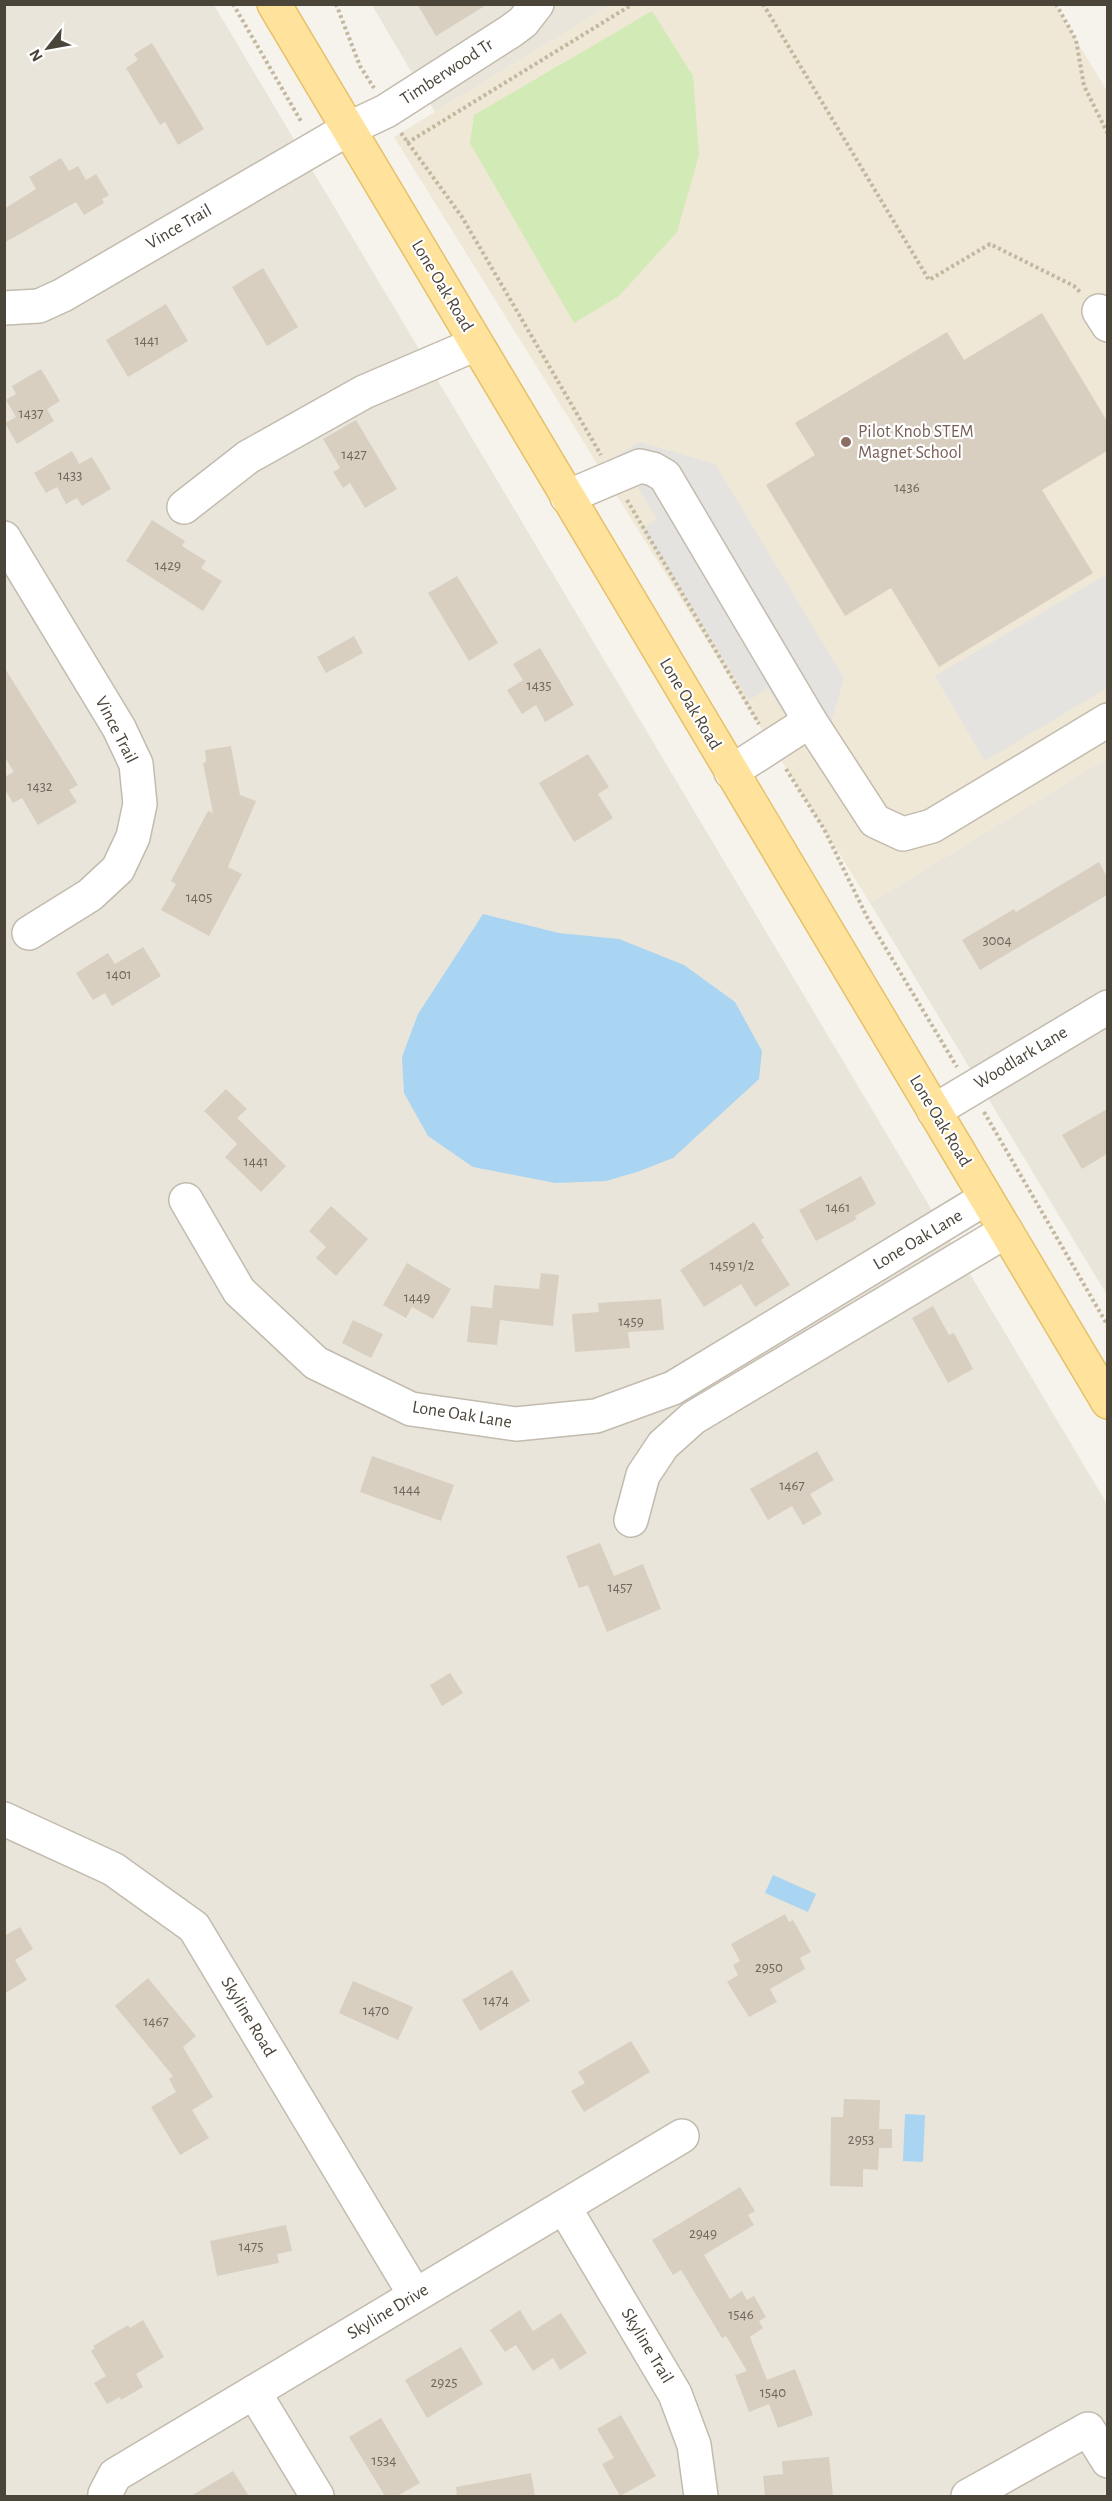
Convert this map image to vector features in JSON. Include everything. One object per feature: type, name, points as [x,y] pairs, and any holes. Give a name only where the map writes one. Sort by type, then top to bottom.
[{"type":"main road","name":"Lone Oak Road","points":[[274,4],[1107,1402]]},
{"type":"street","name":"Timberwood Tr","points":[[348,129],[386,111],[511,32],[523,22],[537,4]]},
{"type":"street","name":"Vince Trail","points":[[4,308],[39,306],[63,295],[348,129]]},
{"type":"street","points":[[184,507],[248,457],[354,397],[476,344]]},
{"type":"street","points":[[567,497],[640,466],[653,469],[665,476],[810,721],[875,821],[903,834],[932,826],[1107,720]]},
{"type":"street","name":"Vince Trail","points":[[4,538],[119,728],[136,764],[140,804],[134,837],[118,869],[90,895],[29,933]]},
{"type":"street","points":[[731,772],[810,721]]},
{"type":"street","name":"Woodlark Lane","points":[[934,1111],[1107,1007]]},
{"type":"street","name":"Lone Oak Lane","points":[[186,1200],[239,1291],[316,1363],[411,1409],[516,1424],[596,1416],[673,1388],[986,1198]]},
{"type":"street","points":[[631,1520],[643,1475],[663,1445],[693,1418],[1006,1231]]},
{"type":"street","name":"Skyline Road","points":[[4,1820],[113,1869],[194,1927],[415,2295]]},
{"type":"street","name":"Skyline Drive","points":[[106,2496],[105,2493],[115,2475],[682,2136]]},
{"type":"street","name":"Skyline Trail","points":[[564,2206],[675,2394],[694,2445],[701,2496]]},
{"type":"street","points":[[254,2392],[317,2496]]},
{"type":"street","points":[[968,2496],[1088,2429],[1107,2461]]},
{"type":"path","points":[[233,4],[317,147]]},
{"type":"path","points":[[336,4],[360,66],[386,111],[462,217],[824,830],[867,917],[970,1088],[1107,1326]]},
{"type":"path","points":[[407,143],[633,4]]},
{"type":"path","points":[[763,4],[929,280],[990,244],[1074,286],[1103,318]]},
{"type":"path","points":[[1056,4],[1076,40],[1084,86],[1107,134]]},
{"type":"shaded area","points":[[5,5],[214,5],[1107,1504],[1107,2496],[5,2496]]},
{"type":"shaded area","points":[[372,5],[611,5],[435,112]]},
{"type":"shaded area","name":"Pilot Knob STEM Magnet School","points":[[611,5],[1055,5],[1107,91],[1107,758],[870,903],[394,137]]},
{"type":"shaded area","points":[[640,442],[715,464],[844,678],[830,727],[803,744],[768,688],[749,700],[643,529],[657,519],[618,455]]},
{"type":"shaded area","points":[[1105,575],[1108,579],[1107,688],[985,761],[935,676]]},
{"type":"shaded area","points":[[1107,758],[1107,1295],[870,903]]},
{"type":"green space","points":[[652,11],[693,76],[699,155],[677,232],[619,296],[574,323],[470,143],[474,115]]},
{"type":"water","points":[[483,914],[559,933],[619,939],[684,965],[735,1002],[762,1051],[759,1079],[673,1158],[637,1172],[606,1181],[555,1183],[473,1167],[428,1136],[404,1093],[402,1057],[418,1014]]},
{"type":"water","points":[[773,1875],[816,1894],[808,1912],[765,1893]]},
{"type":"water","points":[[905,2114],[925,2115],[923,2162],[903,2161]]},
{"type":"building","points":[[417,4],[488,4],[436,36]]},
{"type":"building","points":[[152,43],[204,129],[178,145],[165,122],[160,125],[126,68],[138,60],[134,54]]},
{"type":"building","points":[[61,158],[69,171],[78,166],[86,180],[96,174],[109,195],[102,199],[104,203],[84,215],[76,202],[4,243],[4,209],[36,189],[29,177]]},
{"type":"building","points":[[263,268],[298,327],[267,346],[232,287]]},
{"type":"building","points":[[166,304],[188,341],[128,377],[106,340]]},
{"type":"building","points":[[1042,313],[1107,421],[1107,451],[1042,490],[1093,573],[939,667],[891,588],[845,616],[766,485],[815,455],[795,423],[947,332],[964,360]]},
{"type":"building","points":[[41,369],[60,401],[47,409],[54,421],[17,444],[5,423],[16,417],[6,400],[16,394],[12,386]]},
{"type":"building","points":[[356,420],[397,489],[365,508],[350,483],[343,488],[333,472],[340,468],[323,439]]},
{"type":"building","points":[[72,451],[79,464],[92,457],[111,489],[82,506],[77,498],[66,504],[57,487],[46,493],[34,473]]},
{"type":"building","points":[[152,520],[185,541],[182,546],[206,561],[201,568],[222,581],[203,611],[126,561]]},
{"type":"building","points":[[457,576],[498,643],[469,661],[428,593]]},
{"type":"building","points":[[354,636],[363,653],[326,673],[317,657]]},
{"type":"building","points":[[540,648],[574,705],[545,722],[536,705],[522,714],[507,690],[523,680],[513,664]]},
{"type":"building","points":[[4,667],[78,785],[69,790],[77,802],[38,825],[22,798],[13,803],[4,788],[4,777],[14,772],[4,756]]},
{"type":"building","points":[[231,746],[240,795],[256,801],[228,867],[242,874],[209,936],[161,910],[176,884],[171,881],[208,811],[213,813],[203,763],[206,762],[205,750]]},
{"type":"building","points":[[588,754],[609,787],[598,794],[613,818],[574,842],[539,783]]},
{"type":"building","points":[[1099,862],[1107,877],[1107,895],[980,970],[962,940],[1014,909],[1016,912]]},
{"type":"building","points":[[143,947],[161,976],[112,1006],[105,993],[93,1000],[76,973],[108,953],[115,964]]},
{"type":"building","points":[[226,1089],[247,1109],[237,1118],[286,1166],[261,1192],[225,1157],[237,1144],[204,1111]]},
{"type":"building","points":[[1107,1109],[1107,1154],[1082,1169],[1062,1135]]},
{"type":"building","points":[[861,1176],[876,1204],[855,1216],[857,1219],[816,1241],[799,1210]]},
{"type":"building","points":[[331,1206],[368,1239],[336,1276],[316,1258],[326,1247],[309,1231]]},
{"type":"building","points":[[754,1222],[764,1238],[761,1240],[790,1285],[755,1307],[741,1284],[704,1307],[680,1270]]},
{"type":"building","points":[[407,1263],[451,1289],[433,1319],[412,1307],[406,1318],[383,1305]]},
{"type":"building","points":[[541,1273],[559,1275],[553,1326],[500,1320],[497,1345],[467,1342],[471,1306],[492,1308],[494,1285],[539,1289]]},
{"type":"building","points":[[661,1299],[664,1330],[628,1332],[630,1348],[575,1352],[572,1314],[599,1312],[598,1303]]},
{"type":"building","points":[[933,1306],[949,1335],[954,1333],[973,1369],[948,1383],[912,1318]]},
{"type":"building","points":[[353,1320],[383,1334],[371,1358],[342,1343]]},
{"type":"building","points":[[817,1451],[834,1480],[810,1494],[822,1514],[803,1525],[792,1506],[768,1520],[750,1489]]},
{"type":"building","points":[[372,1456],[454,1485],[441,1521],[360,1492]]},
{"type":"building","points":[[600,1543],[614,1576],[643,1564],[661,1609],[607,1632],[588,1585],[579,1588],[566,1556]]},
{"type":"building","points":[[450,1673],[463,1693],[442,1706],[430,1685]]},
{"type":"building","points":[[785,1914],[789,1922],[793,1920],[811,1952],[800,1958],[805,1969],[770,1989],[777,2002],[749,2017],[727,1982],[738,1975],[733,1965],[740,1961],[731,1944]]},
{"type":"building","points":[[20,1927],[33,1949],[15,1960],[27,1980],[4,1994],[4,1936]]},
{"type":"building","points":[[512,1970],[530,2001],[480,2031],[462,2000]]},
{"type":"building","points":[[148,1978],[196,2036],[183,2047],[213,2097],[192,2110],[209,2138],[180,2155],[151,2107],[176,2092],[169,2079],[173,2076],[115,2006]]},
{"type":"building","points":[[353,1981],[413,2007],[398,2040],[339,2013]]},
{"type":"building","points":[[631,2041],[650,2072],[584,2112],[571,2091],[585,2083],[578,2072]]},
{"type":"building","points":[[844,2099],[880,2100],[879,2129],[892,2129],[892,2148],[879,2148],[878,2170],[863,2169],[863,2187],[830,2186],[831,2117],[843,2117]]},
{"type":"building","points":[[740,2187],[755,2211],[748,2215],[754,2225],[704,2255],[730,2299],[742,2291],[747,2300],[754,2296],[766,2317],[759,2321],[763,2328],[750,2337],[767,2380],[795,2369],[813,2415],[778,2428],[769,2404],[749,2412],[735,2375],[747,2371],[726,2336],[722,2338],[681,2270],[673,2275],[652,2240]]},
{"type":"building","points":[[286,2225],[292,2251],[277,2254],[279,2263],[217,2276],[210,2241]]},
{"type":"building","points":[[520,2310],[533,2331],[561,2313],[587,2353],[560,2370],[553,2358],[533,2371],[516,2345],[505,2352],[490,2330]]},
{"type":"building","points":[[143,2320],[164,2357],[136,2374],[143,2387],[121,2400],[120,2397],[107,2404],[94,2383],[106,2376],[91,2351],[95,2348],[93,2346],[128,2325],[130,2328]]},
{"type":"building","points":[[461,2347],[483,2384],[427,2418],[405,2380]]},
{"type":"building","points":[[621,2415],[656,2476],[620,2496],[602,2464],[614,2458],[597,2429]]},
{"type":"building","points":[[381,2418],[420,2483],[397,2496],[385,2496],[349,2437]]},
{"type":"building","points":[[829,2457],[833,2496],[765,2496],[763,2476],[783,2474],[782,2461]]},
{"type":"building","points":[[233,2471],[249,2496],[191,2496]]},
{"type":"building","points":[[531,2473],[535,2496],[457,2496],[456,2487]]},
{"type":"place","name":"Pilot Knob STEM Magnet School","points":[[846,442]]}]
